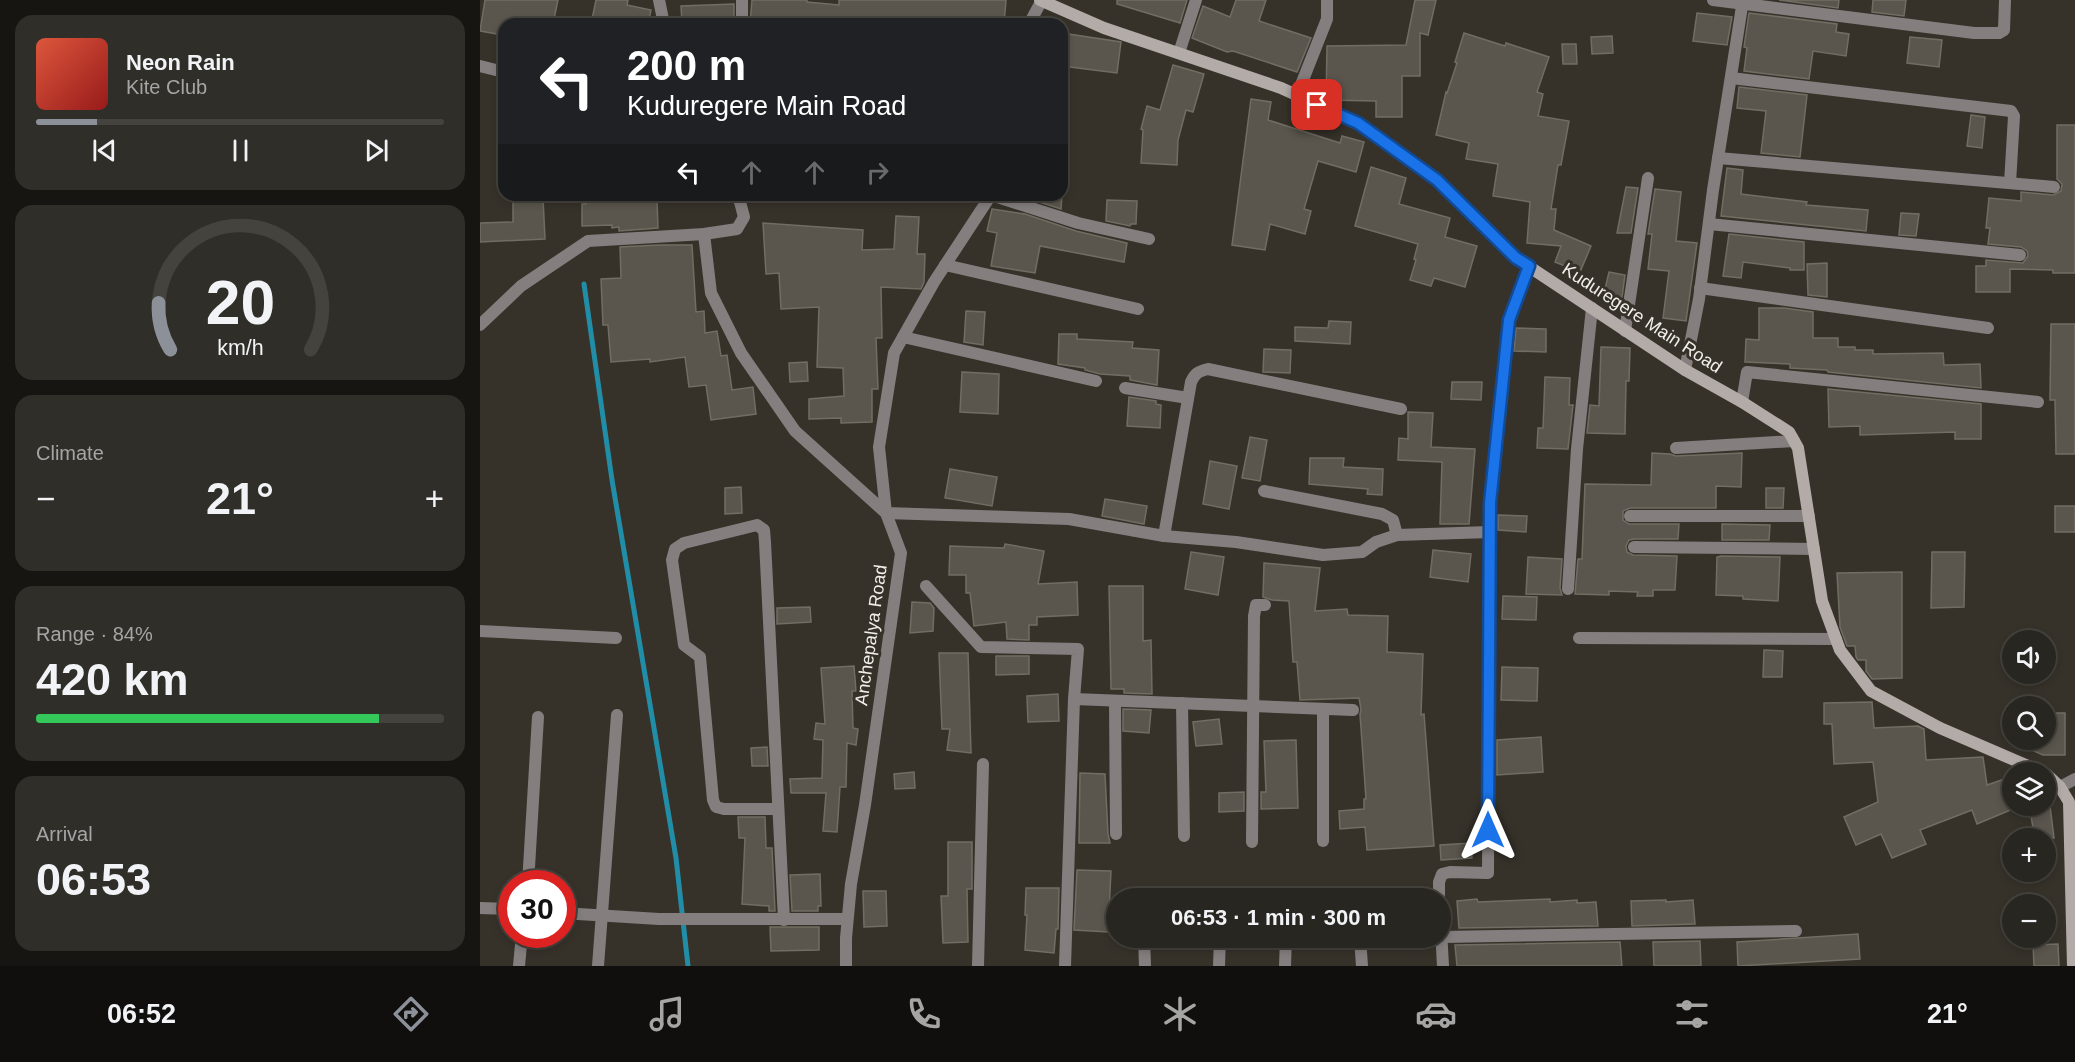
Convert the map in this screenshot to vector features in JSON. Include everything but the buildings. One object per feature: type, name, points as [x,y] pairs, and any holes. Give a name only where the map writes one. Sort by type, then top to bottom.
[{"type":"street","points":[[659,0],[663,18]]},
{"type":"street","points":[[742,0],[742,18]]},
{"type":"street","points":[[1179,53],[1196,0]]},
{"type":"street","points":[[1713,0],[1974,33],[1999,33],[2004,30],[2005,0]]},
{"type":"street","points":[[1032,18],[1041,1]]},
{"type":"street","name":"Kuduregere Main Road","points":[[1041,1],[1104,28],[1281,88],[1358,123],[1437,180],[1516,258],[1685,370],[1742,402],[1788,432],[1794,441]]},
{"type":"street","points":[[1297,96],[1327,19],[1324,1]]},
{"type":"street","points":[[1685,370],[1700,288],[1743,2]]},
{"type":"street","points":[[480,66],[498,70]]},
{"type":"street","points":[[1731,78],[2011,111],[2014,116],[2010,183]]},
{"type":"street","points":[[1718,158],[2054,187]]},
{"type":"street","points":[[1625,331],[1648,178]]},
{"type":"street","points":[[480,326],[521,286],[588,241],[704,234],[737,228],[744,216],[740,201]]},
{"type":"street","name":"Anchepalya Road","points":[[846,966],[850,885],[865,805],[901,553],[886,513],[879,447],[894,353],[945,265],[987,201]]},
{"type":"street","points":[[1009,201],[1078,224],[1149,239]]},
{"type":"street","points":[[1709,224],[2020,255]]},
{"type":"street","points":[[704,234],[711,292],[741,353],[795,431],[886,513],[1069,519],[1164,536],[1236,542],[1323,555],[1362,552],[1376,542],[1397,535],[1490,532]]},
{"type":"street","points":[[945,265],[1138,309]]},
{"type":"street","points":[[1439,888],[1442,874],[1450,872],[1488,873],[1490,503],[1509,320],[1529,266]]},
{"type":"street","points":[[1700,288],[1988,328]]},
{"type":"street","points":[[1568,589],[1577,449],[1592,308]]},
{"type":"street","points":[[903,337],[1096,381]]},
{"type":"street","points":[[1164,536],[1188,398],[1194,375],[1200,370],[1208,369],[1401,409]]},
{"type":"street","points":[[1742,402],[1747,372],[2038,402]]},
{"type":"street","points":[[1125,387],[1188,398]]},
{"type":"street","points":[[1676,448],[1794,441],[1798,448],[1822,601],[1840,650],[1871,691],[1940,728],[2019,762]]},
{"type":"street","points":[[1264,491],[1382,514],[1393,520],[1397,535]]},
{"type":"street","points":[[1630,516],[1809,516]]},
{"type":"street","points":[[778,809],[724,809],[716,807],[713,800],[700,657],[684,645],[672,560],[675,549],[684,543],[757,525],[764,530],[784,920]]},
{"type":"street","points":[[1634,547],[1814,549]]},
{"type":"street","points":[[926,586],[981,647],[1078,649],[1074,699],[1065,966]]},
{"type":"street","points":[[1252,842],[1254,611],[1256,605],[1265,605]]},
{"type":"street","points":[[480,631],[616,638]]},
{"type":"street","points":[[1579,638],[1836,639]]},
{"type":"street","points":[[1074,699],[1353,711]]},
{"type":"street","points":[[1115,701],[1116,834]]},
{"type":"street","points":[[1182,704],[1184,836]]},
{"type":"street","points":[[1323,710],[1323,841]]},
{"type":"street","points":[[598,966],[611,771],[617,716]]},
{"type":"street","points":[[529,870],[538,717]]},
{"type":"street","points":[[978,966],[983,764]]},
{"type":"street","points":[[2060,787],[2075,779]]},
{"type":"street","points":[[2056,784],[2069,802],[2073,880],[2073,966]]},
{"type":"street","points":[[480,908],[498,909]]},
{"type":"street","points":[[576,914],[659,919],[848,919]]},
{"type":"street","points":[[1451,937],[1796,931]]},
{"type":"street","points":[[519,966],[521,948]]},
{"type":"street","points":[[1144,948],[1145,966]]},
{"type":"street","points":[[1220,948],[1220,966]]},
{"type":"street","points":[[1285,966],[1286,948]]},
{"type":"street","points":[[1361,948],[1362,966]]},
{"type":"street","points":[[1442,948],[1443,966]]},
{"type":"waterway","points":[[584,284],[612,480],[676,858],[688,966]]},
{"type":"route","points":[[1317,105],[1358,123],[1437,180],[1516,258],[1529,266],[1509,320],[1490,503],[1488,830]]}]
